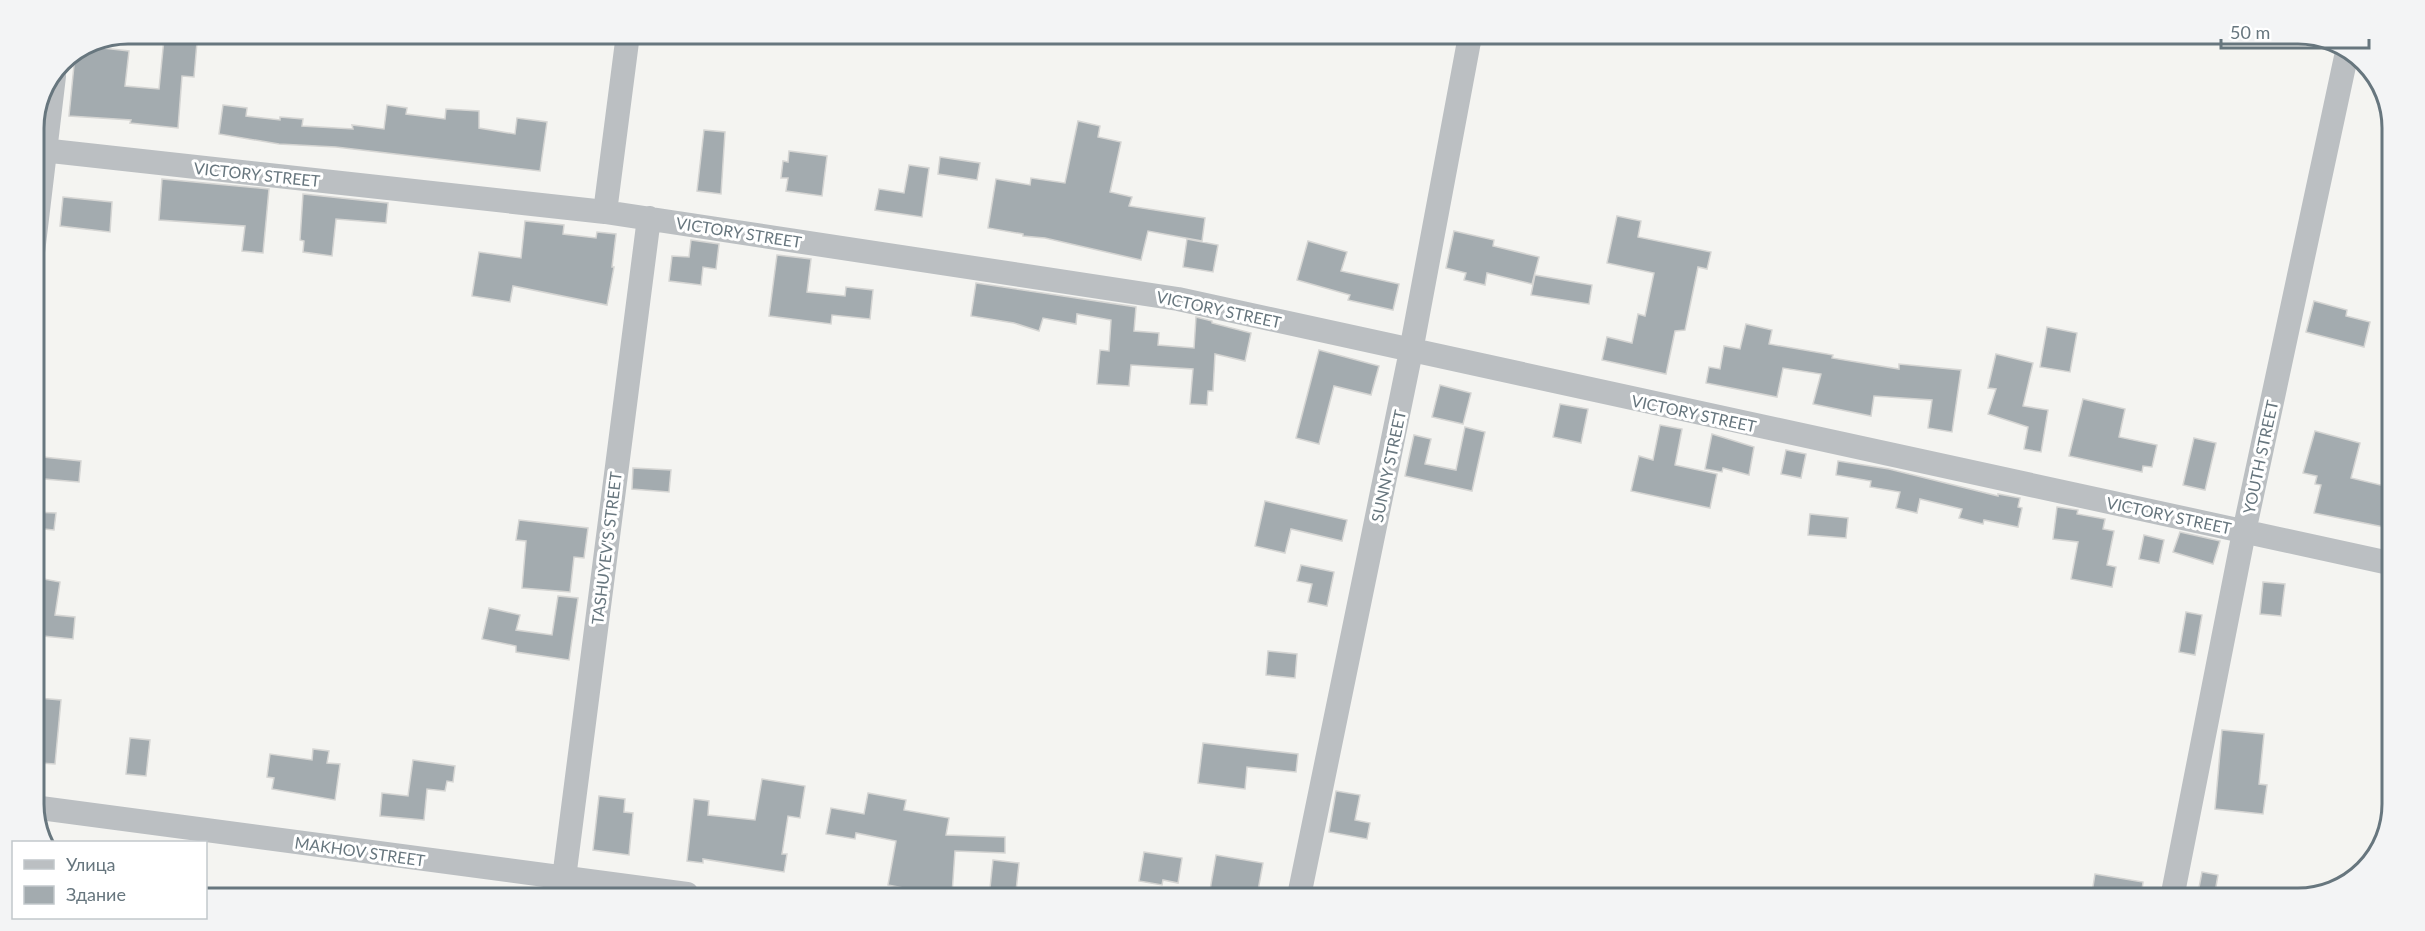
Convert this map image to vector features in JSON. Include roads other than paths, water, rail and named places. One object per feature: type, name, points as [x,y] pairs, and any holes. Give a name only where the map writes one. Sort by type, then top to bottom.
[{"type":"street","points":[[605,212],[627,44]]},
{"type":"street","name":"SUNNY STREET","points":[[1301,888],[1411,351],[1469,44]]},
{"type":"street","name":"YOUTH STREET","points":[[2174,888],[2244,532],[2345,59]]},
{"type":"street","points":[[44,129],[50,95]]},
{"type":"street","name":"VICTORY STREET","points":[[44,150],[605,212],[1178,298],[1411,351],[2382,561]]},
{"type":"street","name":"TASHUYEV'S STREET","points":[[564,878],[649,218]]},
{"type":"street","name":"MAKHOV STREET","points":[[44,808],[641,888]]}]
